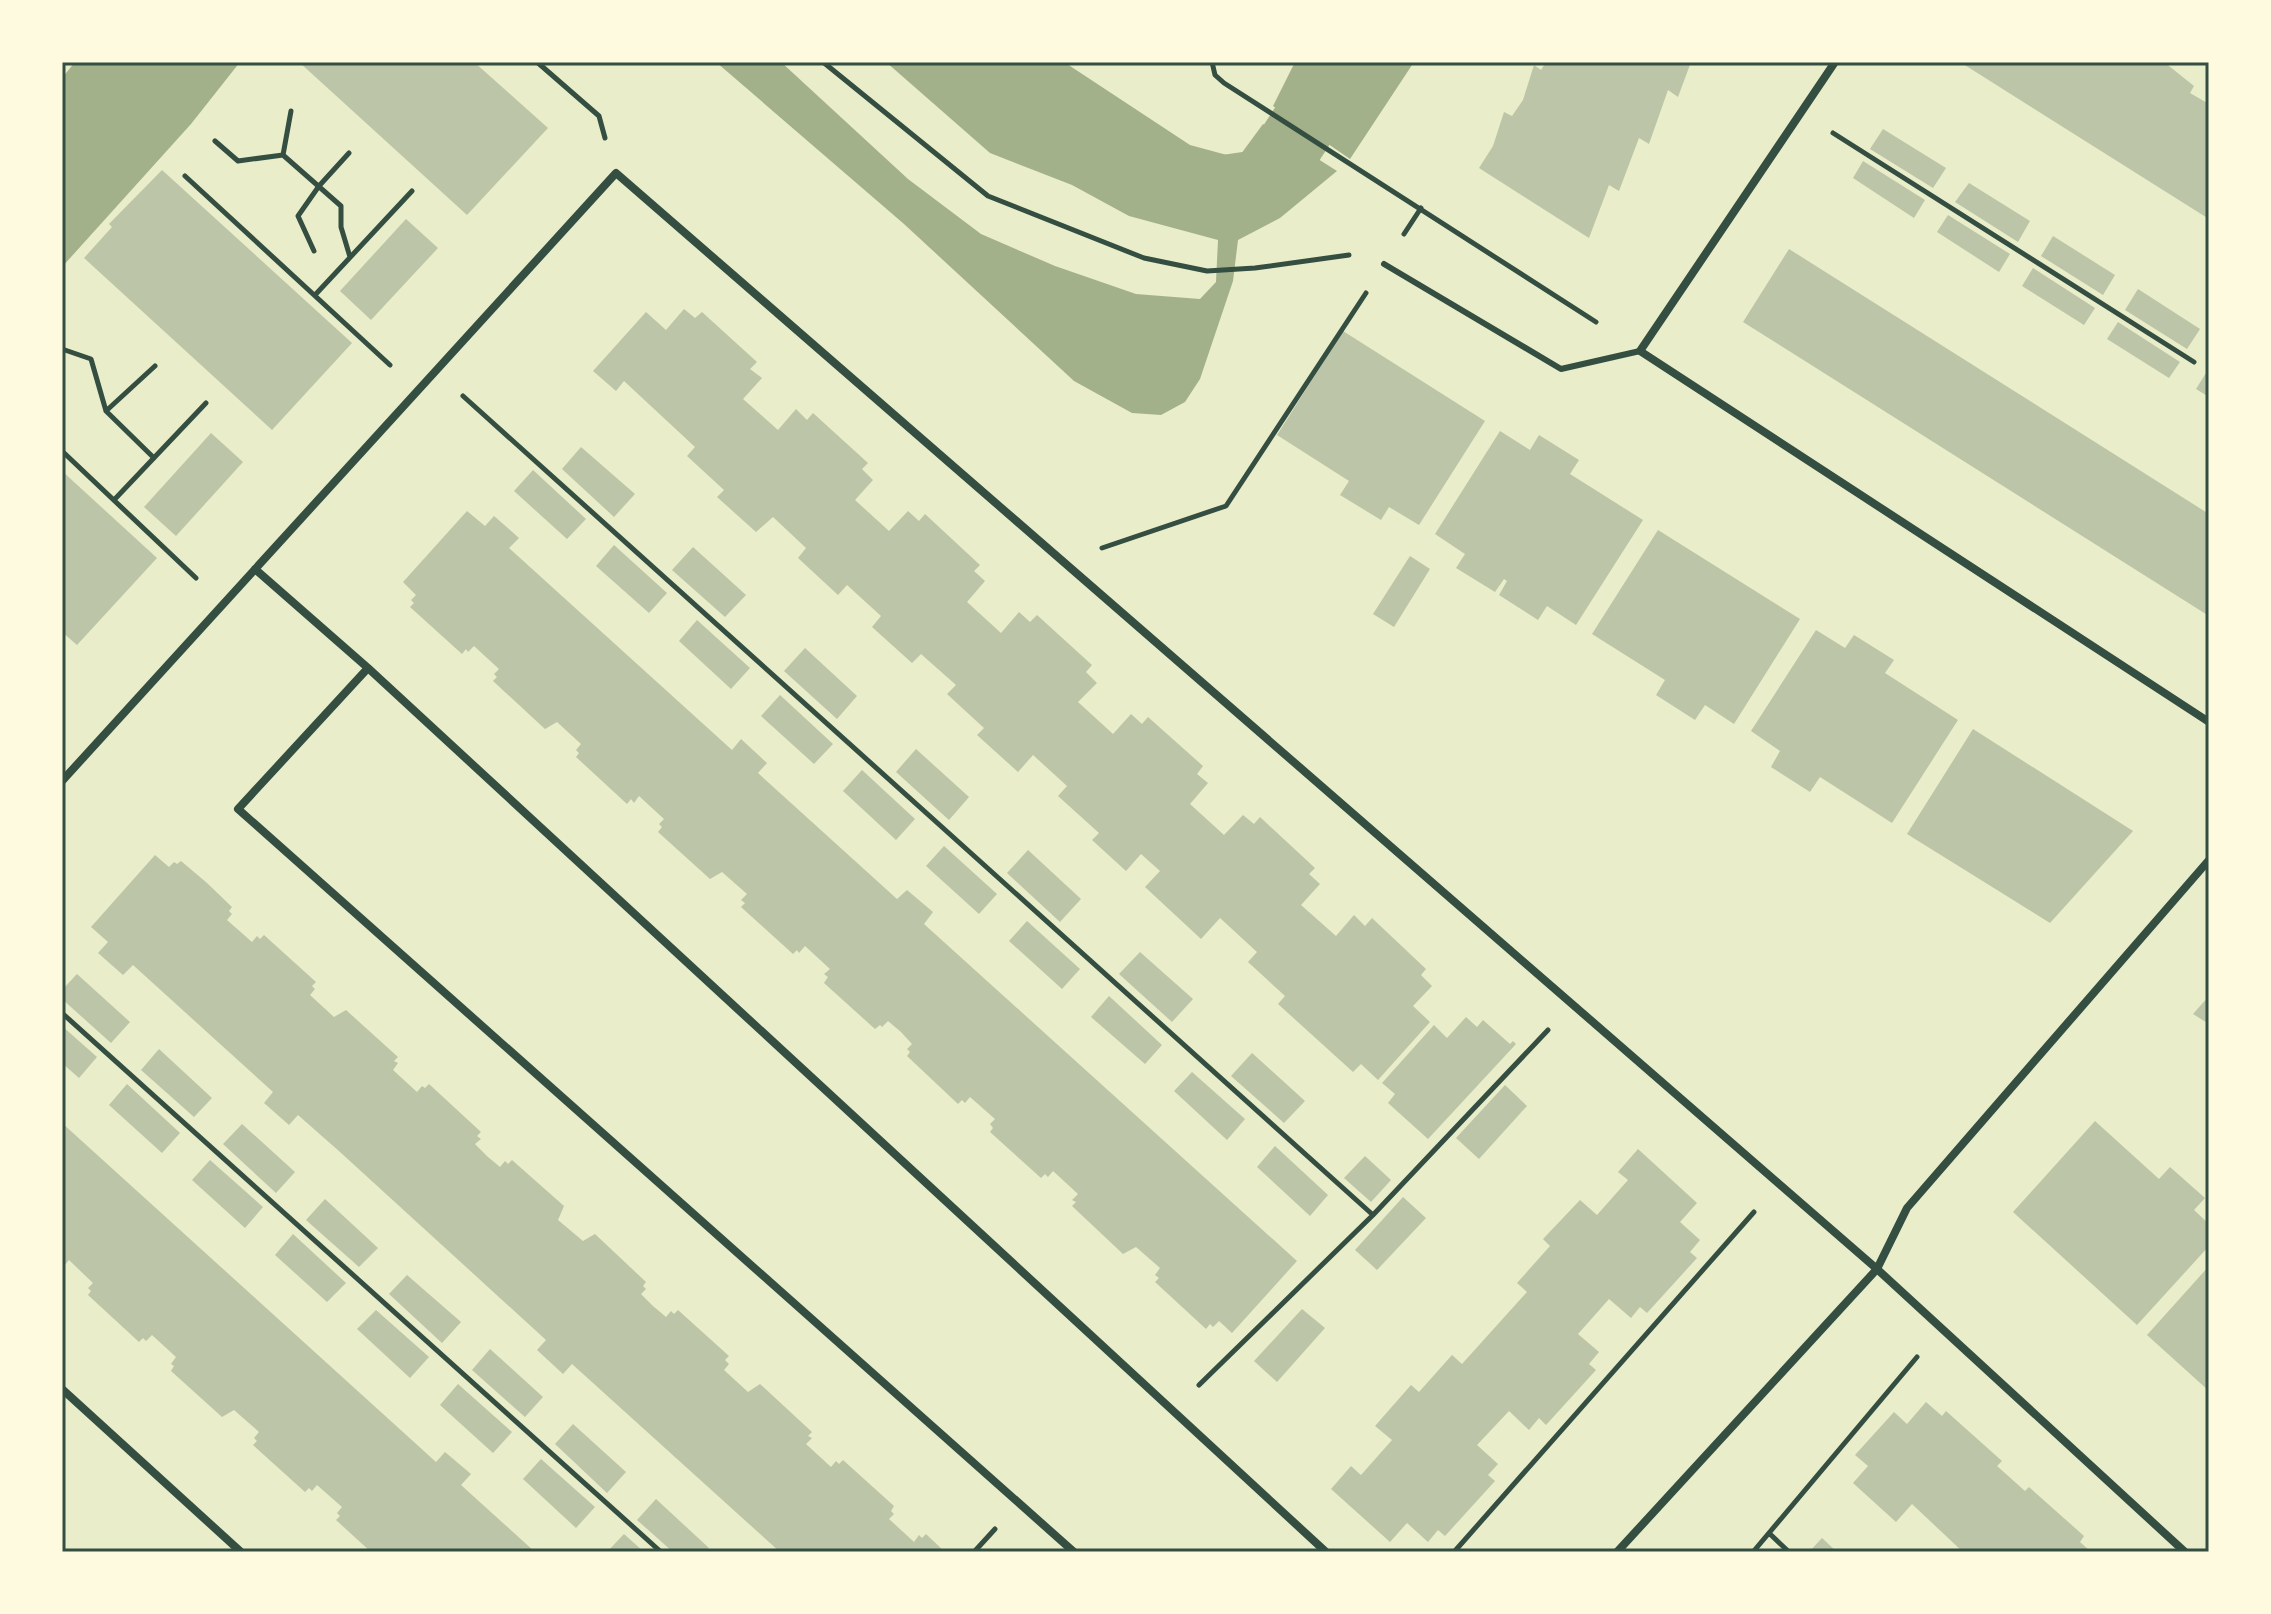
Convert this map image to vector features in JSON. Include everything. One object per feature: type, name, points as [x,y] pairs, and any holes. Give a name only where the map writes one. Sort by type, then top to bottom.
[{"type":"street","points":[[1835,62],[1640,351],[2209,722]]},
{"type":"street","points":[[62,781],[616,173],[1877,1269],[2185,1552]]},
{"type":"street","points":[[255,569],[368,668],[1326,1552]]},
{"type":"street","points":[[368,668],[238,809],[1074,1552]]},
{"type":"street","points":[[1617,1552],[1877,1269],[1907,1208],[2209,860]]},
{"type":"street","points":[[62,1389],[241,1552]]},
{"type":"lane","points":[[1384,264],[1561,369],[1640,351]]},
{"type":"path","points":[[537,62],[599,116],[616,173]]},
{"type":"path","points":[[823,62],[988,196],[1144,258],[1207,271],[1255,268],[1394,249]]},
{"type":"path","points":[[1212,62],[1215,75],[1224,83],[1640,351]]},
{"type":"path","points":[[283,155],[291,111]]},
{"type":"path","points":[[1801,112],[2194,362]]},
{"type":"path","points":[[215,141],[238,161],[283,155],[341,206],[341,227],[350,257]]},
{"type":"path","points":[[314,251],[298,216],[319,186],[349,153]]},
{"type":"path","points":[[185,176],[417,391]]},
{"type":"path","points":[[315,295],[412,191]]},
{"type":"path","points":[[1063,561],[1226,506],[1421,208]]},
{"type":"path","points":[[62,349],[91,359],[106,411],[154,458]]},
{"type":"path","points":[[106,411],[155,366]]},
{"type":"path","points":[[436,371],[1373,1215]]},
{"type":"path","points":[[114,500],[206,403]]},
{"type":"path","points":[[62,451],[223,604]]},
{"type":"path","points":[[1173,1411],[1373,1215],[1572,1004]]},
{"type":"path","points":[[62,1013],[661,1552]]},
{"type":"path","points":[[1454,1552],[1779,1184]]},
{"type":"path","points":[[1753,1552],[1941,1328]]},
{"type":"path","points":[[1770,1534],[1789,1552]]},
{"type":"shaded area","points":[[75,62],[240,62],[191,124],[62,267],[62,78]]},
{"type":"shaded area","points":[[716,62],[781,62],[908,179],[981,234],[1055,266],[1136,294],[1200,299],[1216,282],[1218,240],[1129,216],[1072,185],[990,153],[886,62],[1064,62],[1190,145],[1238,158],[1263,124],[1337,171],[1280,218],[1238,240],[1233,281],[1200,379],[1185,402],[1161,415],[1132,413],[1074,381],[904,224]]},
{"type":"shaded area","points":[[1295,62],[1414,62],[1350,159],[1273,106]]},
{"type":"building","points":[[299,62],[474,62],[548,128],[467,215]]},
{"type":"building","points":[[1546,62],[1691,62],[1678,97],[1668,90],[1649,144],[1639,138],[1619,191],[1609,185],[1589,238],[1479,168],[1493,146],[1504,112],[1512,116],[1523,100],[1534,65],[1541,70]]},
{"type":"building","points":[[1960,62],[2164,62],[2194,86],[2190,93],[2209,104],[2209,219]]},
{"type":"building","points":[[1883,129],[1946,168],[1933,188],[1870,149]]},
{"type":"building","points":[[1863,161],[1925,200],[1914,218],[1853,178]]},
{"type":"building","points":[[162,170],[352,343],[272,430],[84,258],[112,227],[109,224]]},
{"type":"building","points":[[1969,183],[2030,221],[2018,242],[1955,202]]},
{"type":"building","points":[[1948,215],[2010,254],[1999,272],[1937,232]]},
{"type":"building","points":[[406,219],[438,248],[371,320],[340,291]]},
{"type":"building","points":[[2053,236],[2115,275],[2103,295],[2041,256]]},
{"type":"building","points":[[1789,249],[2209,514],[2209,616],[1743,322]]},
{"type":"building","points":[[2033,268],[2095,308],[2084,325],[2022,286]]},
{"type":"building","points":[[2138,289],[2200,329],[2187,349],[2125,310]]},
{"type":"building","points":[[684,309],[695,318],[702,312],[757,362],[750,369],[762,378],[743,399],[778,430],[796,409],[807,420],[813,413],[868,463],[862,469],[873,480],[855,500],[889,531],[908,511],[919,521],[925,514],[980,565],[974,571],[985,581],[967,602],[1001,633],[1019,612],[1030,622],[1037,615],[1092,665],[1086,672],[1097,683],[1078,702],[1113,734],[1131,714],[1142,724],[1148,717],[1203,766],[1197,774],[1208,783],[1190,804],[1224,835],[1243,815],[1254,824],[1260,817],[1315,868],[1309,874],[1320,884],[1301,905],[1336,936],[1354,915],[1365,926],[1372,918],[1426,969],[1421,975],[1432,986],[1413,1006],[1430,1022],[1378,1080],[1361,1064],[1353,1072],[1278,1004],[1285,996],[1248,962],[1257,952],[1220,918],[1201,939],[1145,887],[1160,871],[1141,854],[1126,871],[1092,840],[1099,833],[1058,796],[1067,786],[1033,755],[1018,772],[977,735],[984,728],[947,694],[956,685],[921,654],[912,663],[872,627],[881,616],[847,585],[838,595],[798,558],[806,548],[773,517],[756,532],[717,497],[724,490],[687,456],[695,447],[624,381],[616,391],[593,371],[646,312],[666,330]]},
{"type":"building","points":[[2118,322],[2180,362],[2169,378],[2107,339]]},
{"type":"building","points":[[1343,331],[1485,421],[1419,525],[1389,507],[1381,520],[1340,495],[1349,481],[1277,435]]},
{"type":"building","points":[[2209,368],[2209,397],[2196,389]]},
{"type":"building","points":[[1500,431],[1530,450],[1539,435],[1579,460],[1570,474],[1643,520],[1576,625],[1547,606],[1538,620],[1499,595],[1507,581],[1504,579],[1495,592],[1456,568],[1465,554],[1435,534]]},
{"type":"building","points":[[211,433],[243,462],[176,536],[144,507]]},
{"type":"building","points":[[581,447],[635,494],[614,517],[562,469]]},
{"type":"building","points":[[533,470],[586,519],[567,539],[514,491]]},
{"type":"building","points":[[62,471],[157,558],[77,645],[62,632]]},
{"type":"building","points":[[467,511],[485,526],[494,516],[519,538],[509,548],[732,750],[741,739],[767,763],[758,773],[897,899],[907,890],[933,912],[924,924],[1297,1261],[1232,1333],[1219,1321],[1206,1329],[1155,1282],[1159,1278],[1155,1275],[1160,1268],[1136,1247],[1123,1254],[1072,1206],[1076,1202],[1072,1200],[1078,1194],[1053,1171],[1048,1177],[1045,1174],[1041,1178],[990,1132],[993,1128],[990,1124],[995,1119],[970,1097],[965,1103],[962,1100],[958,1104],[907,1056],[910,1052],[907,1049],[912,1044],[901,1032],[888,1021],[875,1029],[824,983],[828,977],[824,974],[830,969],[805,946],[799,953],[797,950],[793,954],[741,907],[745,903],[741,900],[747,894],[722,872],[710,879],[658,832],[662,827],[659,824],[664,819],[639,796],[634,803],[631,799],[627,804],[576,757],[579,753],[576,750],[581,744],[557,722],[545,729],[493,681],[499,669],[474,646],[462,654],[410,607],[416,595],[403,582]]},
{"type":"building","points":[[1658,530],[1800,619],[1734,724],[1705,705],[1695,720],[1656,695],[1665,680],[1592,634]]},
{"type":"building","points":[[614,545],[667,593],[649,613],[596,566]]},
{"type":"building","points":[[693,547],[746,595],[725,617],[672,570]]},
{"type":"building","points":[[1410,556],[1430,569],[1394,627],[1373,614]]},
{"type":"building","points":[[697,620],[750,668],[731,689],[679,641]]},
{"type":"building","points":[[1816,630],[1845,648],[1854,635],[1894,660],[1885,673],[1958,720],[1892,823],[1820,777],[1810,792],[1771,767],[1780,751],[1751,731]]},
{"type":"building","points":[[805,648],[857,696],[837,719],[784,671]]},
{"type":"building","points":[[780,695],[833,744],[814,764],[761,716]]},
{"type":"building","points":[[1973,729],[2133,831],[2050,923],[1907,834]]},
{"type":"building","points":[[916,749],[969,797],[949,820],[896,772]]},
{"type":"building","points":[[862,770],[915,819],[896,840],[843,791]]},
{"type":"building","points":[[944,846],[997,894],[979,914],[926,866]]},
{"type":"building","points":[[1028,850],[1081,899],[1060,922],[1007,873]]},
{"type":"building","points":[[155,855],[169,867],[181,861],[207,883],[232,907],[229,911],[232,914],[227,920],[252,942],[257,936],[260,939],[264,935],[316,982],[310,995],[334,1017],[346,1010],[398,1057],[393,1070],[417,1092],[429,1084],[481,1132],[477,1136],[481,1139],[475,1144],[488,1157],[500,1167],[505,1161],[508,1164],[512,1160],[564,1206],[558,1220],[583,1241],[595,1234],[646,1282],[643,1286],[646,1289],[641,1294],[653,1306],[666,1317],[671,1311],[674,1314],[678,1310],[729,1356],[725,1360],[729,1364],[724,1370],[748,1392],[760,1384],[812,1432],[808,1436],[812,1438],[806,1444],[831,1467],[836,1461],[839,1464],[843,1460],[894,1506],[891,1511],[894,1514],[889,1519],[914,1542],[919,1535],[922,1538],[926,1534],[945,1552],[780,1552],[572,1364],[563,1374],[537,1350],[546,1340],[340,1152],[298,1115],[289,1125],[264,1103],[273,1092],[133,965],[123,975],[98,953],[108,942],[91,927]]},
{"type":"building","points":[[1027,921],[1080,969],[1062,989],[1009,941]]},
{"type":"building","points":[[1140,952],[1193,999],[1172,1022],[1119,974]]},
{"type":"building","points":[[77,974],[130,1022],[111,1043],[62,999],[62,990]]},
{"type":"building","points":[[1109,996],[1162,1045],[1145,1064],[1091,1017]]},
{"type":"building","points":[[2209,996],[2209,1024],[2193,1014]]},
{"type":"building","points":[[1466,1017],[1477,1027],[1483,1020],[1510,1044],[1513,1041],[1516,1044],[1428,1139],[1388,1103],[1395,1094],[1382,1083],[1434,1025],[1447,1038]]},
{"type":"building","points":[[62,1026],[97,1057],[79,1078],[62,1063]]},
{"type":"building","points":[[159,1049],[212,1098],[194,1117],[141,1070]]},
{"type":"building","points":[[1252,1053],[1305,1101],[1284,1123],[1231,1076]]},
{"type":"building","points":[[1192,1072],[1245,1119],[1227,1140],[1174,1091]]},
{"type":"building","points":[[127,1084],[180,1133],[162,1153],[109,1105]]},
{"type":"building","points":[[1505,1085],[1527,1106],[1479,1159],[1456,1138]]},
{"type":"building","points":[[2095,1121],[2159,1179],[2170,1167],[2205,1198],[2194,1210],[2209,1224],[2209,1246],[2137,1325],[2013,1212]]},
{"type":"building","points":[[62,1123],[436,1462],[445,1452],[471,1474],[461,1485],[535,1552],[371,1552],[336,1520],[342,1507],[317,1485],[312,1491],[309,1488],[305,1492],[253,1445],[259,1432],[234,1410],[222,1417],[171,1371],[176,1357],[152,1335],[146,1341],[143,1338],[139,1342],[88,1295],[91,1291],[88,1288],[93,1283],[69,1260],[64,1266],[62,1264]]},
{"type":"building","points":[[242,1124],[295,1172],[276,1193],[223,1144]]},
{"type":"building","points":[[1275,1146],[1328,1195],[1310,1216],[1257,1167]]},
{"type":"building","points":[[1638,1149],[1697,1203],[1680,1222],[1700,1240],[1690,1252],[1697,1258],[1647,1313],[1640,1307],[1631,1318],[1609,1299],[1578,1334],[1599,1352],[1589,1364],[1596,1370],[1546,1425],[1539,1418],[1529,1430],[1509,1411],[1477,1445],[1498,1464],[1488,1475],[1495,1481],[1445,1536],[1438,1530],[1428,1542],[1407,1523],[1390,1542],[1331,1489],[1351,1466],[1361,1475],[1392,1440],[1375,1426],[1411,1385],[1419,1392],[1452,1355],[1462,1364],[1527,1292],[1517,1283],[1550,1246],[1543,1239],[1580,1200],[1597,1215],[1628,1180],[1618,1172]]},
{"type":"building","points":[[1365,1156],[1391,1180],[1371,1202],[1344,1178]]},
{"type":"building","points":[[210,1160],[263,1207],[245,1228],[192,1180]]},
{"type":"building","points":[[1403,1197],[1426,1218],[1377,1270],[1355,1250]]},
{"type":"building","points":[[325,1199],[378,1248],[359,1267],[306,1220]]},
{"type":"building","points":[[293,1234],[346,1283],[327,1302],[275,1255]]},
{"type":"building","points":[[2209,1266],[2209,1391],[2147,1335]]},
{"type":"building","points":[[407,1275],[461,1322],[442,1343],[389,1294]]},
{"type":"building","points":[[1302,1309],[1325,1328],[1277,1382],[1254,1361]]},
{"type":"building","points":[[376,1310],[429,1357],[410,1378],[357,1329]]},
{"type":"building","points":[[490,1349],[543,1397],[525,1417],[472,1370]]},
{"type":"building","points":[[458,1384],[512,1432],[493,1453],[440,1405]]},
{"type":"building","points":[[1926,1402],[1942,1416],[1946,1411],[2002,1461],[1997,1466],[2025,1491],[2029,1487],[2084,1536],[2080,1542],[2091,1552],[1963,1552],[1912,1504],[1896,1522],[1853,1483],[1868,1466],[1855,1455],[1894,1412],[1907,1424]]},
{"type":"building","points":[[573,1424],[626,1472],[607,1493],[555,1444]]},
{"type":"building","points":[[541,1459],[595,1507],[576,1528],[523,1479]]},
{"type":"building","points":[[656,1499],[709,1548],[705,1552],[673,1552],[637,1520]]},
{"type":"building","points":[[624,1534],[644,1552],[607,1552]]},
{"type":"building","points":[[1822,1538],[1837,1552],[1809,1552]]},
{"type":"waterway","points":[[1225,188],[1266,182],[1344,62]]}]
